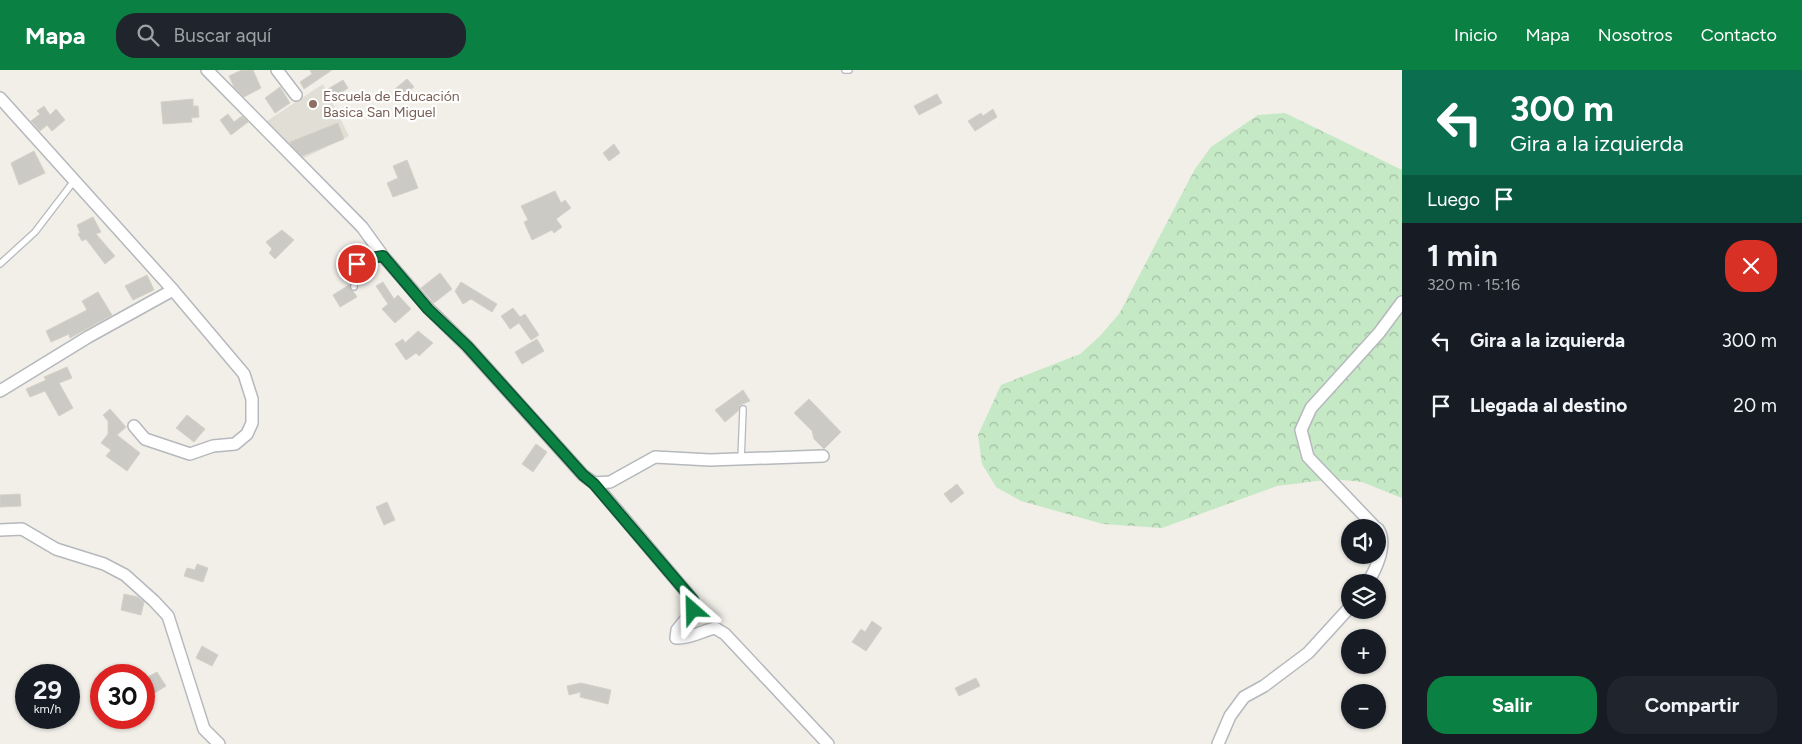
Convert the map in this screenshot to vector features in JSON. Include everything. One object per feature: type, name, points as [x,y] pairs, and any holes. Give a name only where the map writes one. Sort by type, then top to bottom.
[{"type":"street","points":[[207,70],[362,227],[383,256],[428,309],[467,346],[583,475],[594,484],[693,600],[693,610],[677,630],[676,638],[685,638],[701,631],[715,628],[726,634],[828,744]]},
{"type":"street","points":[[280,71],[296,95]]},
{"type":"street","points":[[0,98],[173,290],[244,374],[252,399],[252,423],[247,434],[235,444],[214,446],[190,454],[145,439],[134,426]]},
{"type":"street","points":[[0,390],[88,337],[173,290]]},
{"type":"street","points":[[1368,519],[1308,457],[1301,430],[1310,408],[1379,333],[1402,302]]},
{"type":"street","points":[[594,484],[610,482],[655,457],[741,460],[823,456]]},
{"type":"street","points":[[0,530],[22,529],[56,549],[104,564],[125,575],[154,601],[168,616],[204,729],[219,744]]},
{"type":"street","points":[[1218,744],[1230,716],[1244,697],[1264,686],[1308,653],[1341,617]]},
{"type":"lane","points":[[0,264],[34,232],[74,180]]},
{"type":"lane","points":[[354,287],[354,272],[359,260],[383,256]]},
{"type":"lane","points":[[741,460],[743,409]]},
{"type":"shaded area","name":"Escuela de Educación Basica San Miguel","points":[[323,84],[349,136],[300,160],[264,123]]},
{"type":"green space","points":[[1285,113],[1402,170],[1402,498],[1362,482],[1333,479],[1277,486],[1162,528],[1103,524],[1021,501],[996,487],[982,464],[978,435],[1001,385],[1080,354],[1100,336],[1119,314],[1195,169],[1211,147],[1258,115]]},
{"type":"building","points":[[242,70],[253,70],[261,88],[244,97],[234,87],[229,76]]},
{"type":"building","points":[[310,70],[332,70],[304,89],[300,82],[312,74]]},
{"type":"building","points":[[407,79],[414,87],[401,97],[395,89]]},
{"type":"building","points":[[343,80],[348,88],[342,92],[344,96],[336,101],[328,89]]},
{"type":"building","points":[[280,87],[290,103],[275,113],[265,98]]},
{"type":"building","points":[[937,94],[942,103],[919,115],[914,106]]},
{"type":"building","points":[[193,99],[193,106],[198,106],[199,117],[191,118],[192,122],[163,124],[161,102]]},
{"type":"building","points":[[44,106],[50,115],[56,109],[65,120],[52,131],[47,125],[40,131],[31,121],[40,114],[37,111]]},
{"type":"building","points":[[993,109],[997,117],[975,131],[968,121],[981,113],[983,116]]},
{"type":"building","points":[[228,114],[234,122],[242,116],[248,122],[231,135],[220,120]]},
{"type":"building","points":[[338,123],[344,139],[302,156],[290,144],[290,142]]},
{"type":"building","points":[[614,144],[620,153],[609,161],[603,153]]},
{"type":"building","points":[[34,151],[45,173],[19,185],[11,163]]},
{"type":"building","points":[[407,160],[418,188],[393,197],[387,183],[398,178],[393,166]]},
{"type":"building","points":[[555,191],[561,203],[565,200],[571,208],[556,219],[562,227],[554,233],[552,230],[532,240],[524,222],[528,220],[521,206]]},
{"type":"building","points":[[93,217],[101,232],[96,234],[115,256],[105,264],[86,239],[82,241],[78,234],[80,233],[77,225]]},
{"type":"building","points":[[282,230],[294,240],[275,259],[269,253],[272,249],[266,242]]},
{"type":"building","points":[[440,273],[452,289],[434,303],[421,288]]},
{"type":"building","points":[[147,275],[154,290],[133,300],[125,286]]},
{"type":"building","points":[[383,282],[394,299],[398,295],[411,309],[395,323],[382,309],[388,304],[376,286]]},
{"type":"building","points":[[461,282],[497,304],[492,312],[471,299],[463,304],[455,291]]},
{"type":"building","points":[[349,285],[357,297],[340,307],[333,295]]},
{"type":"building","points":[[98,292],[112,315],[70,338],[69,334],[51,342],[46,331],[87,310],[82,301]]},
{"type":"building","points":[[513,308],[520,317],[525,314],[539,335],[531,340],[519,323],[510,329],[501,316]]},
{"type":"building","points":[[418,331],[433,343],[419,356],[416,353],[406,360],[395,344],[403,339],[405,343]]},
{"type":"building","points":[[537,339],[544,351],[522,364],[515,352]]},
{"type":"building","points":[[67,367],[72,378],[59,383],[73,408],[59,416],[45,391],[30,397],[26,389],[46,380],[44,377]]},
{"type":"building","points":[[743,390],[750,401],[740,405],[738,411],[725,422],[715,410]]},
{"type":"building","points":[[809,399],[841,432],[824,449],[814,439],[812,431],[794,413]]},
{"type":"building","points":[[110,409],[126,427],[117,435],[140,453],[127,471],[106,456],[111,450],[101,443],[108,434],[108,421],[103,415]]},
{"type":"building","points":[[187,415],[205,429],[194,442],[176,428]]},
{"type":"building","points":[[536,444],[547,452],[533,472],[522,464]]},
{"type":"building","points":[[957,484],[964,493],[951,503],[944,494]]},
{"type":"building","points":[[20,494],[21,506],[0,507],[0,495]]},
{"type":"building","points":[[387,502],[395,520],[384,525],[376,507]]},
{"type":"building","points":[[197,564],[208,568],[203,582],[184,576],[187,568],[195,570]]},
{"type":"building","points":[[124,594],[138,597],[144,602],[141,615],[121,610]]},
{"type":"building","points":[[872,621],[882,628],[866,651],[852,642],[861,629],[865,632]]},
{"type":"building","points":[[202,646],[218,655],[212,666],[196,658]]},
{"type":"building","points":[[157,672],[166,686],[155,693],[155,673]]},
{"type":"building","points":[[976,678],[980,686],[959,696],[955,688]]},
{"type":"building","points":[[581,683],[611,690],[608,704],[580,697],[581,692],[569,695],[567,686]]},
{"type":"place","name":"Escuela de Educación Basica San Miguel","points":[[313,104]]},
{"type":"route","points":[[357,264],[359,260],[383,256],[428,309],[467,346],[583,475],[594,484],[693,600],[693,610]]}]
